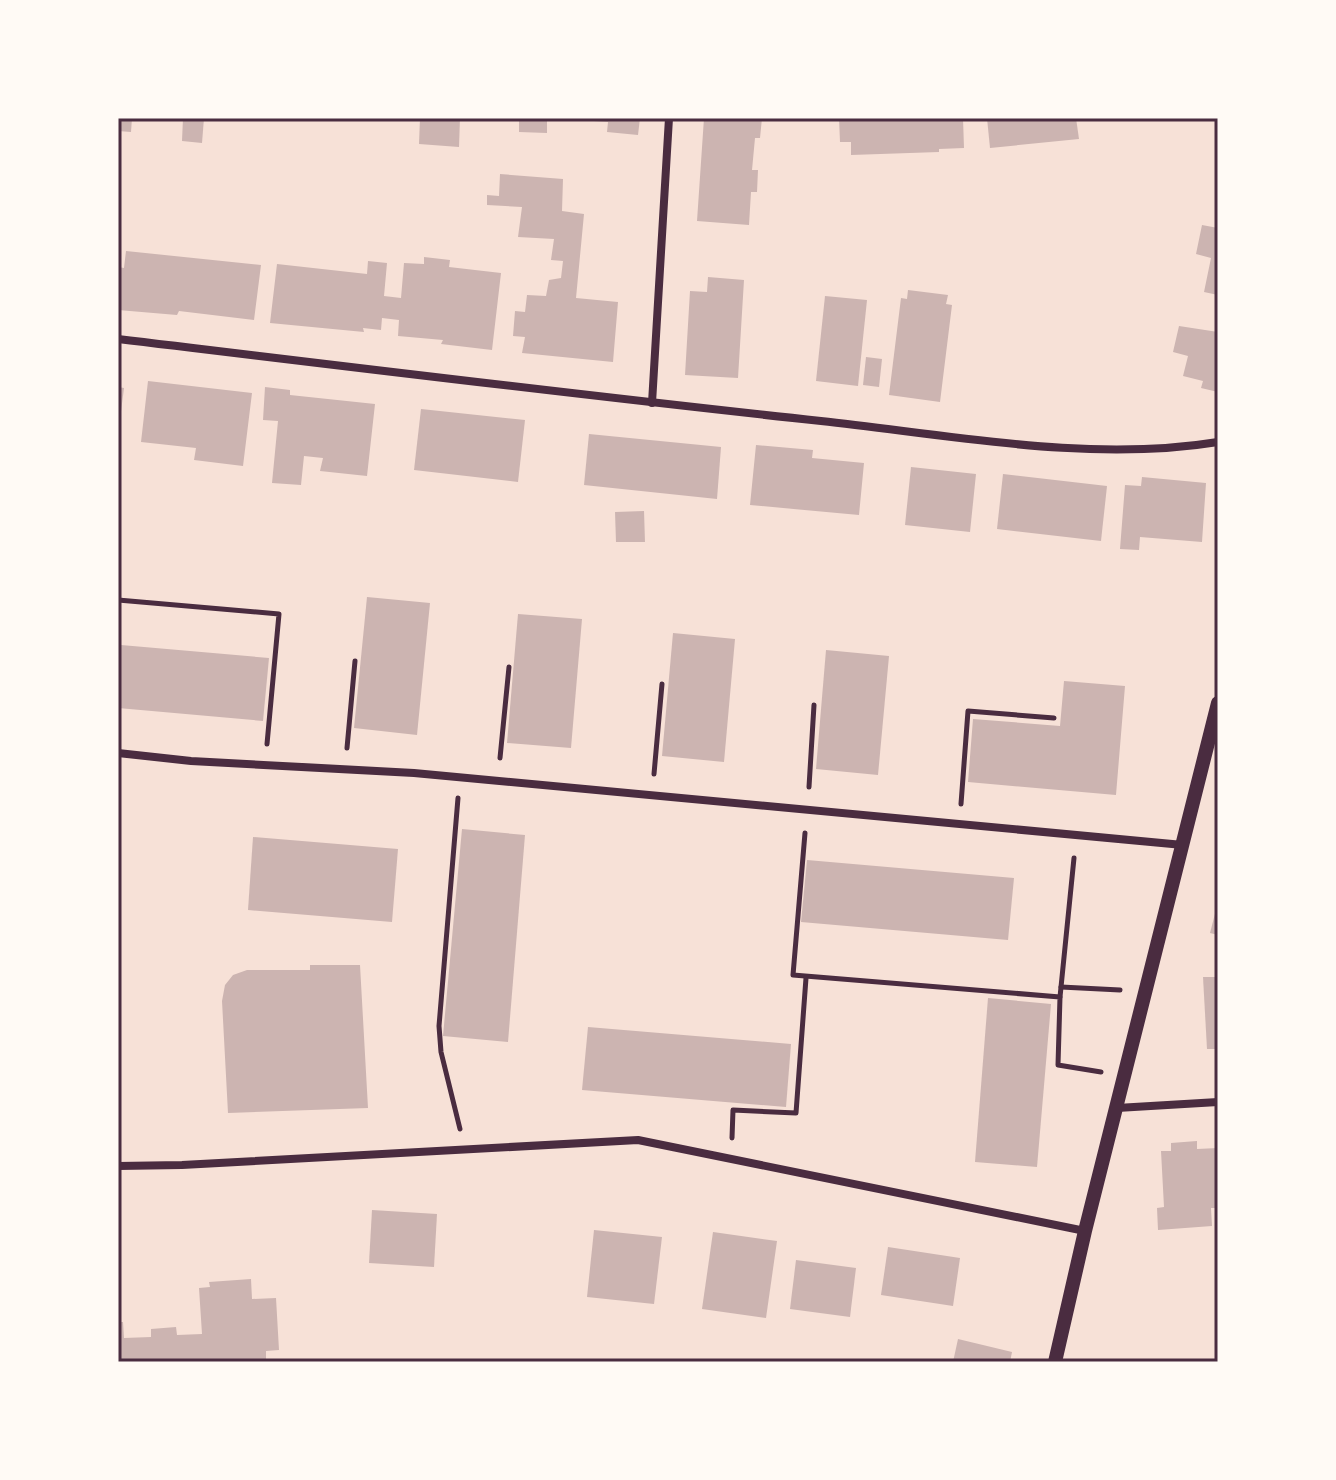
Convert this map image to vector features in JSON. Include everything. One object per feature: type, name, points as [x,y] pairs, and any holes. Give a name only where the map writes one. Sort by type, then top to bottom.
[{"type":"street","points":[[652,403],[669,118]]},
{"type":"street","points":[[118,339],[1042,446],[1117,452],[1176,449],[1218,442]]},
{"type":"street","points":[[1055,1362],[1218,703]]},
{"type":"street","points":[[118,753],[498,780],[1183,845]]},
{"type":"street","points":[[1117,1108],[1218,1102]]},
{"type":"street","points":[[118,1166],[638,1140],[1085,1231]]},
{"type":"path","points":[[118,600],[279,614],[265,765]]},
{"type":"path","points":[[345,769],[355,661]]},
{"type":"path","points":[[498,780],[509,667]]},
{"type":"path","points":[[653,794],[662,684]]},
{"type":"path","points":[[814,705],[793,975],[1060,997]]},
{"type":"path","points":[[960,823],[968,711],[1054,718]]},
{"type":"path","points":[[460,777],[439,1026],[441,1052],[465,1150]]},
{"type":"path","points":[[1076,834],[1060,997],[1058,1065],[1125,1076]]},
{"type":"path","points":[[731,1159],[733,1110],[796,1113],[806,978]]},
{"type":"path","points":[[1061,987],[1147,991]]},
{"type":"building","points":[[118,118],[132,118],[131,132],[118,131]]},
{"type":"building","points":[[183,118],[204,118],[202,143],[182,141]]},
{"type":"building","points":[[420,118],[460,118],[459,147],[419,144]]},
{"type":"building","points":[[519,118],[547,118],[547,133],[519,132]]},
{"type":"building","points":[[579,118],[640,118],[638,135],[607,132],[608,122]]},
{"type":"building","points":[[704,118],[762,118],[760,138],[755,138],[752,170],[758,170],[757,192],[751,192],[749,225],[697,221]]},
{"type":"building","points":[[839,118],[963,118],[964,148],[939,149],[939,152],[851,155],[851,142],[840,142]]},
{"type":"building","points":[[987,118],[1076,118],[1079,139],[990,148]]},
{"type":"building","points":[[500,174],[563,179],[562,211],[584,214],[576,298],[618,302],[613,362],[522,353],[525,337],[513,336],[515,311],[525,312],[527,295],[546,296],[549,280],[561,278],[563,261],[551,260],[554,239],[518,237],[522,207],[487,205],[487,195],[499,196]]},
{"type":"building","points":[[1202,225],[1218,228],[1218,295],[1204,292],[1211,258],[1196,254]]},
{"type":"building","points":[[126,251],[261,265],[254,320],[179,311],[177,315],[118,310],[118,267],[124,268]]},
{"type":"building","points":[[424,257],[450,260],[449,267],[501,273],[492,350],[441,344],[443,340],[398,336],[399,320],[382,318],[381,330],[363,328],[364,332],[270,323],[277,264],[367,274],[368,261],[387,263],[384,296],[401,298],[404,263],[424,264]]},
{"type":"building","points":[[708,277],[744,280],[738,378],[685,375],[690,291],[707,292]]},
{"type":"building","points":[[908,290],[948,295],[946,304],[952,305],[940,402],[889,395],[901,298],[907,299]]},
{"type":"building","points":[[825,296],[867,300],[858,386],[816,381]]},
{"type":"building","points":[[1179,326],[1218,332],[1218,392],[1201,388],[1203,381],[1183,376],[1188,356],[1173,352]]},
{"type":"building","points":[[866,357],[882,359],[879,387],[863,385]]},
{"type":"building","points":[[148,381],[252,393],[243,466],[194,460],[196,448],[141,442]]},
{"type":"building","points":[[118,387],[124,388],[120,419],[118,419]]},
{"type":"building","points":[[265,387],[290,390],[290,395],[375,404],[367,476],[320,471],[323,458],[304,456],[301,485],[272,483],[278,421],[263,420]]},
{"type":"building","points":[[421,409],[525,420],[518,482],[414,470]]},
{"type":"building","points":[[589,434],[721,447],[717,499],[584,485]]},
{"type":"building","points":[[756,445],[813,450],[812,458],[864,463],[859,515],[750,505]]},
{"type":"building","points":[[911,467],[976,474],[970,532],[905,525]]},
{"type":"building","points":[[1003,474],[1107,486],[1101,541],[997,529]]},
{"type":"building","points":[[1142,477],[1206,483],[1202,542],[1140,537],[1139,550],[1120,549],[1125,485],[1141,486]]},
{"type":"building","points":[[644,511],[645,542],[616,542],[615,512]]},
{"type":"building","points":[[367,597],[430,603],[417,735],[354,728]]},
{"type":"building","points":[[518,614],[582,619],[571,748],[507,743]]},
{"type":"building","points":[[673,633],[735,639],[724,762],[662,756]]},
{"type":"building","points":[[121,645],[269,658],[263,721],[118,708]]},
{"type":"building","points":[[826,650],[889,656],[878,775],[816,769]]},
{"type":"building","points":[[1064,681],[1125,686],[1116,795],[968,782],[973,719],[1060,726]]},
{"type":"building","points":[[462,829],[525,835],[508,1042],[443,1036]]},
{"type":"building","points":[[253,837],[398,849],[392,922],[248,910]]},
{"type":"building","points":[[807,860],[1014,878],[1008,940],[801,922]]},
{"type":"building","points":[[1218,906],[1218,935],[1210,933]]},
{"type":"building","points":[[310,965],[360,965],[368,1108],[228,1113],[222,1001],[225,985],[233,975],[247,970],[310,970]]},
{"type":"building","points":[[1203,977],[1218,977],[1218,1049],[1207,1049]]},
{"type":"building","points":[[988,998],[1051,1004],[1037,1167],[975,1162]]},
{"type":"building","points":[[588,1027],[791,1044],[786,1107],[582,1090]]},
{"type":"building","points":[[1197,1141],[1197,1149],[1218,1148],[1218,1208],[1211,1208],[1212,1226],[1158,1230],[1157,1208],[1164,1207],[1161,1151],[1171,1151],[1171,1143]]},
{"type":"building","points":[[372,1210],[437,1214],[434,1267],[369,1263]]},
{"type":"building","points":[[594,1230],[662,1237],[654,1304],[587,1297]]},
{"type":"building","points":[[713,1232],[777,1241],[766,1318],[702,1309]]},
{"type":"building","points":[[888,1247],[960,1258],[953,1306],[881,1295]]},
{"type":"building","points":[[796,1260],[856,1268],[850,1317],[790,1309]]},
{"type":"building","points":[[251,1279],[252,1299],[276,1298],[279,1350],[266,1351],[266,1362],[118,1362],[118,1322],[123,1322],[124,1338],[151,1337],[151,1329],[176,1327],[177,1335],[202,1334],[199,1288],[210,1287],[209,1282]]},
{"type":"building","points":[[958,1339],[1012,1352],[1010,1362],[953,1362]]}]
